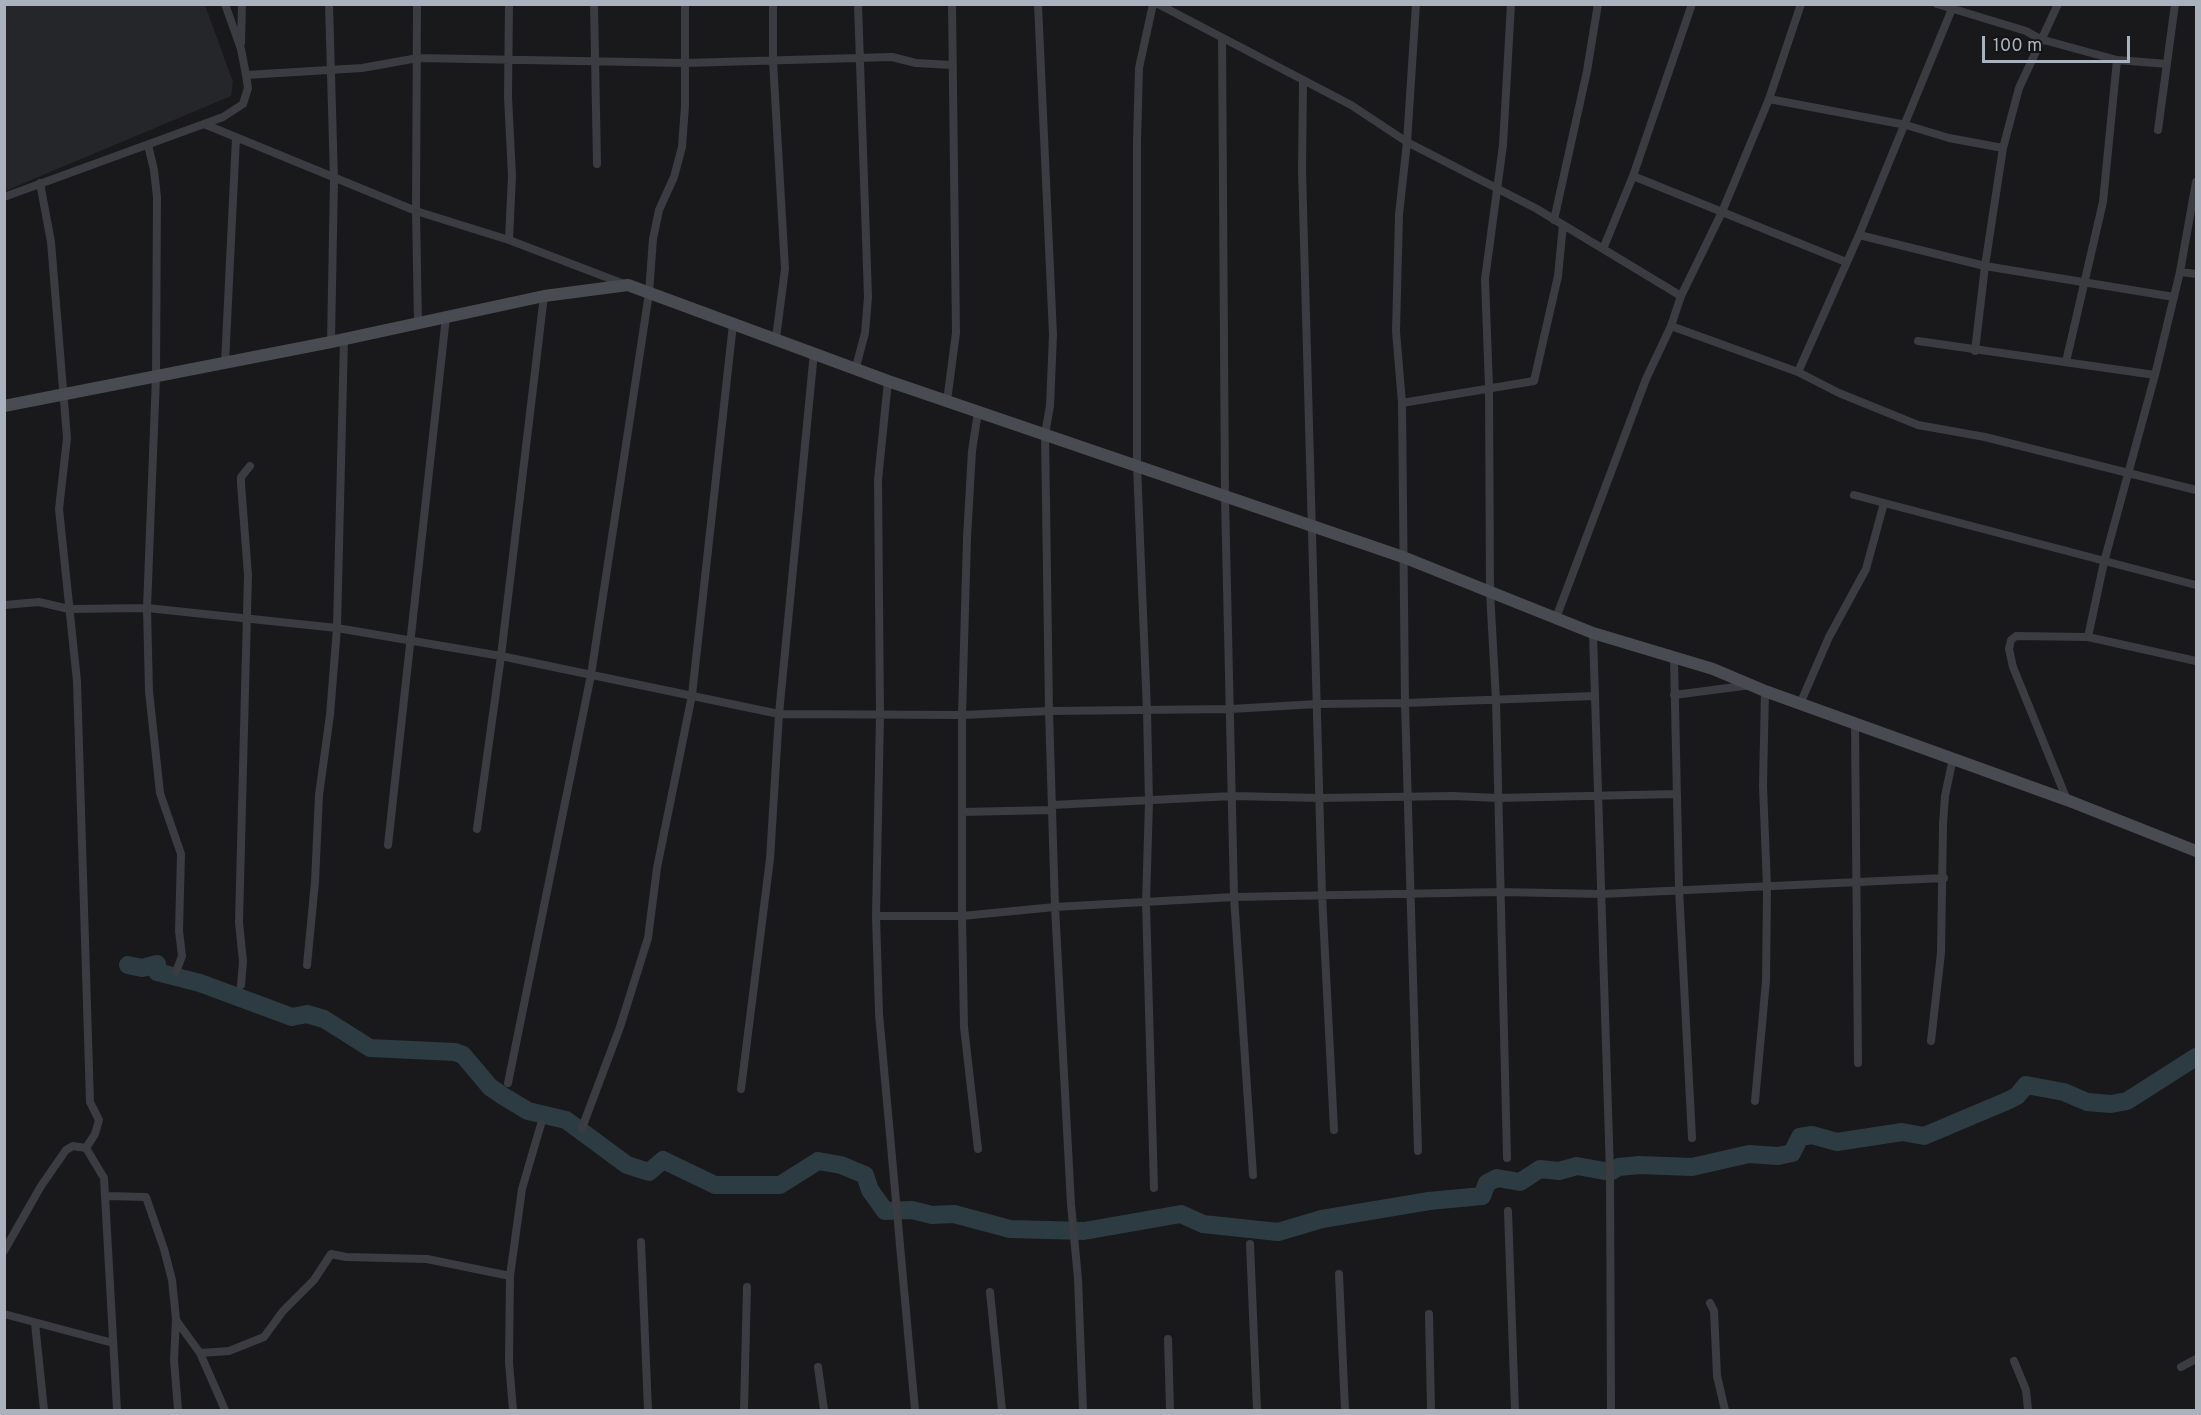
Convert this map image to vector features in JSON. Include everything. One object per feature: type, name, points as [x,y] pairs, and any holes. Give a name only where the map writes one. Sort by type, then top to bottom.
[{"type":"street","points":[[4,197],[223,117],[243,104],[248,88],[246,75],[241,49],[225,4]]},
{"type":"street","points":[[241,49],[242,4]]},
{"type":"street","points":[[329,4],[334,179],[331,342]]},
{"type":"street","points":[[417,4],[418,323]]},
{"type":"street","points":[[509,4],[508,97],[512,176],[509,240]]},
{"type":"street","points":[[594,4],[597,164]]},
{"type":"street","points":[[508,1083],[591,675],[649,293],[657,219],[682,147],[685,4]]},
{"type":"street","points":[[773,4],[773,61],[785,269],[776,338]]},
{"type":"street","points":[[856,367],[865,333],[868,297],[858,4]]},
{"type":"street","points":[[947,401],[956,333],[952,4]]},
{"type":"street","points":[[1038,4],[1053,335],[1050,406],[1045,434],[1049,711],[1055,908],[1071,1204],[1078,1279],[1083,1410]]},
{"type":"street","points":[[1153,4],[1138,68],[1137,466],[1147,711],[1149,802],[1146,903],[1154,1188]]},
{"type":"street","points":[[1158,4],[1351,105],[1407,142],[1558,223],[1681,296]]},
{"type":"street","points":[[1416,4],[1407,142],[1399,215],[1396,331],[1402,403],[1405,703],[1418,1151]]},
{"type":"street","points":[[1507,1158],[1496,700],[1490,592],[1489,387],[1485,279],[1498,190],[1511,4]]},
{"type":"street","points":[[1402,403],[1534,381],[1558,276],[1558,223],[1598,4]]},
{"type":"street","points":[[1603,249],[1633,176],[1692,4]]},
{"type":"street","points":[[1556,618],[1646,379],[1671,326],[1681,296],[1722,212],[1769,99],[1801,4]]},
{"type":"street","points":[[1937,4],[2026,31],[2040,39],[2117,60],[2167,64]]},
{"type":"street","points":[[1975,351],[1984,266],[2003,148],[2019,88],[2058,4]]},
{"type":"street","points":[[2158,130],[2175,4]]},
{"type":"street","points":[[1798,372],[1906,125],[1953,7]]},
{"type":"street","points":[[1222,39],[1225,498],[1234,897],[1253,1175]]},
{"type":"street","points":[[246,75],[362,68],[418,58],[685,63],[892,57],[916,63],[952,65]]},
{"type":"street","points":[[2066,362],[2082,283],[2103,202],[2117,60]]},
{"type":"street","points":[[1303,80],[1302,171],[1319,798],[1334,1130]]},
{"type":"street","points":[[1769,99],[1906,125],[1949,138],[2003,148]]},
{"type":"street","points":[[204,124],[416,211],[509,240],[733,324],[856,367],[888,381],[1403,558],[1593,633],[1713,669],[1765,691],[1953,758],[2196,851]]},
{"type":"street","points":[[225,363],[236,138]]},
{"type":"street","points":[[148,145],[157,197],[156,377],[147,608],[149,691],[160,794],[181,854],[179,931],[182,956],[176,972]]},
{"type":"street","points":[[1633,176],[1846,262]]},
{"type":"street","points":[[2088,637],[2104,562],[2130,472],[2180,272],[2196,182]]},
{"type":"street","points":[[40,183],[51,242],[62,395],[68,438],[59,509],[77,681],[90,1102],[99,1120],[95,1134],[86,1148]]},
{"type":"street","points":[[1859,235],[1984,266],[2174,297]]},
{"type":"street","points":[[2180,272],[2196,274]]},
{"type":"street","points":[[4,406],[331,342],[544,296],[628,285]]},
{"type":"street","points":[[477,829],[501,656],[544,296]]},
{"type":"street","points":[[388,845],[446,317]]},
{"type":"street","points":[[582,1128],[620,1027],[648,938],[657,868],[692,695],[733,324]]},
{"type":"street","points":[[1671,326],[1798,372],[1839,393],[1918,425],[1984,437],[2196,490]]},
{"type":"street","points":[[307,965],[315,882],[319,795],[330,716],[337,628],[344,339]]},
{"type":"street","points":[[1918,341],[1975,351],[2155,375]]},
{"type":"street","points":[[741,1089],[770,860],[779,714],[814,352]]},
{"type":"street","points":[[888,381],[878,480],[880,716],[876,916],[879,1014],[915,1410]]},
{"type":"street","points":[[978,412],[972,451],[967,538],[962,715],[963,1026],[978,1149]]},
{"type":"street","points":[[241,985],[243,962],[239,922],[248,575],[241,477],[250,466]]},
{"type":"street","points":[[1854,495],[2104,562],[2151,571],[2196,585]]},
{"type":"street","points":[[1800,704],[1829,637],[1866,569],[1884,503]]},
{"type":"street","points":[[4,605],[39,602],[69,609],[147,608],[337,628],[501,656],[779,714],[880,716],[1049,711],[1147,711],[1594,696]]},
{"type":"street","points":[[1593,633],[1610,1172],[1611,1410]]},
{"type":"street","points":[[2067,801],[2013,667],[2009,649],[2010,640],[2016,636],[2088,637],[2196,661]]},
{"type":"street","points":[[1674,659],[1678,889],[1692,1138]]},
{"type":"street","points":[[1674,695],[1751,685]]},
{"type":"street","points":[[1755,1101],[1766,981],[1767,887],[1763,786],[1765,691]]},
{"type":"street","points":[[1856,723],[1858,1063]]},
{"type":"street","points":[[1931,1041],[1941,953],[1945,796],[1953,758]]},
{"type":"street","points":[[962,812],[1233,796],[1599,798],[1676,794]]},
{"type":"street","points":[[876,916],[962,916],[1234,897],[1500,892],[1602,894],[1944,878]]},
{"type":"street","points":[[513,1410],[509,1362],[510,1276],[522,1189],[541,1124]]},
{"type":"street","points":[[4,1251],[41,1186],[66,1150],[72,1146],[86,1148]]},
{"type":"street","points":[[86,1148],[104,1178],[117,1410]]},
{"type":"street","points":[[105,1196],[146,1197],[164,1249],[172,1280],[176,1320],[174,1360],[178,1410]]},
{"type":"street","points":[[1508,1211],[1515,1410]]},
{"type":"street","points":[[642,1242],[648,1410]]},
{"type":"street","points":[[1250,1244],[1257,1410]]},
{"type":"street","points":[[200,1353],[229,1351],[264,1337],[283,1311],[314,1280],[331,1254],[346,1257],[427,1259],[510,1276]]},
{"type":"street","points":[[1339,1274],[1345,1410]]},
{"type":"street","points":[[744,1410],[747,1287]]},
{"type":"street","points":[[990,1292],[1002,1410]]},
{"type":"street","points":[[1710,1303],[1714,1311],[1717,1376],[1725,1410]]},
{"type":"street","points":[[4,1314],[113,1343]]},
{"type":"street","points":[[1429,1314],[1431,1410]]},
{"type":"street","points":[[176,1320],[200,1353],[225,1410]]},
{"type":"street","points":[[35,1323],[44,1410]]},
{"type":"street","points":[[1168,1339],[1170,1410]]},
{"type":"street","points":[[2181,1367],[2196,1359]]},
{"type":"street","points":[[2014,1361],[2026,1390],[2028,1410]]},
{"type":"street","points":[[818,1367],[824,1410]]},
{"type":"shaded area","points":[[5,4],[205,5],[233,82],[231,96],[5,191]]},
{"type":"waterway","points":[[128,965],[142,968],[157,964],[157,972],[200,983],[292,1017],[307,1014],[324,1019],[370,1048],[455,1052],[463,1055],[490,1087],[503,1096],[528,1111],[566,1120],[627,1165],[649,1172],[663,1160],[715,1185],[780,1185],[818,1161],[841,1165],[865,1175],[870,1190],[885,1211],[912,1210],[932,1215],[954,1214],[1010,1229],[1084,1231],[1181,1214],[1203,1224],[1278,1232],[1322,1219],[1429,1201],[1482,1196],[1487,1183],[1497,1178],[1520,1182],[1540,1169],[1559,1171],[1577,1166],[1610,1172],[1619,1167],[1639,1165],[1692,1167],[1749,1154],[1778,1156],[1792,1153],[1800,1137],[1812,1135],[1837,1142],[1902,1132],[1924,1136],[2007,1101],[2017,1096],[2026,1085],[2064,1092],[2087,1102],[2111,1104],[2127,1101],[2196,1057]]}]
